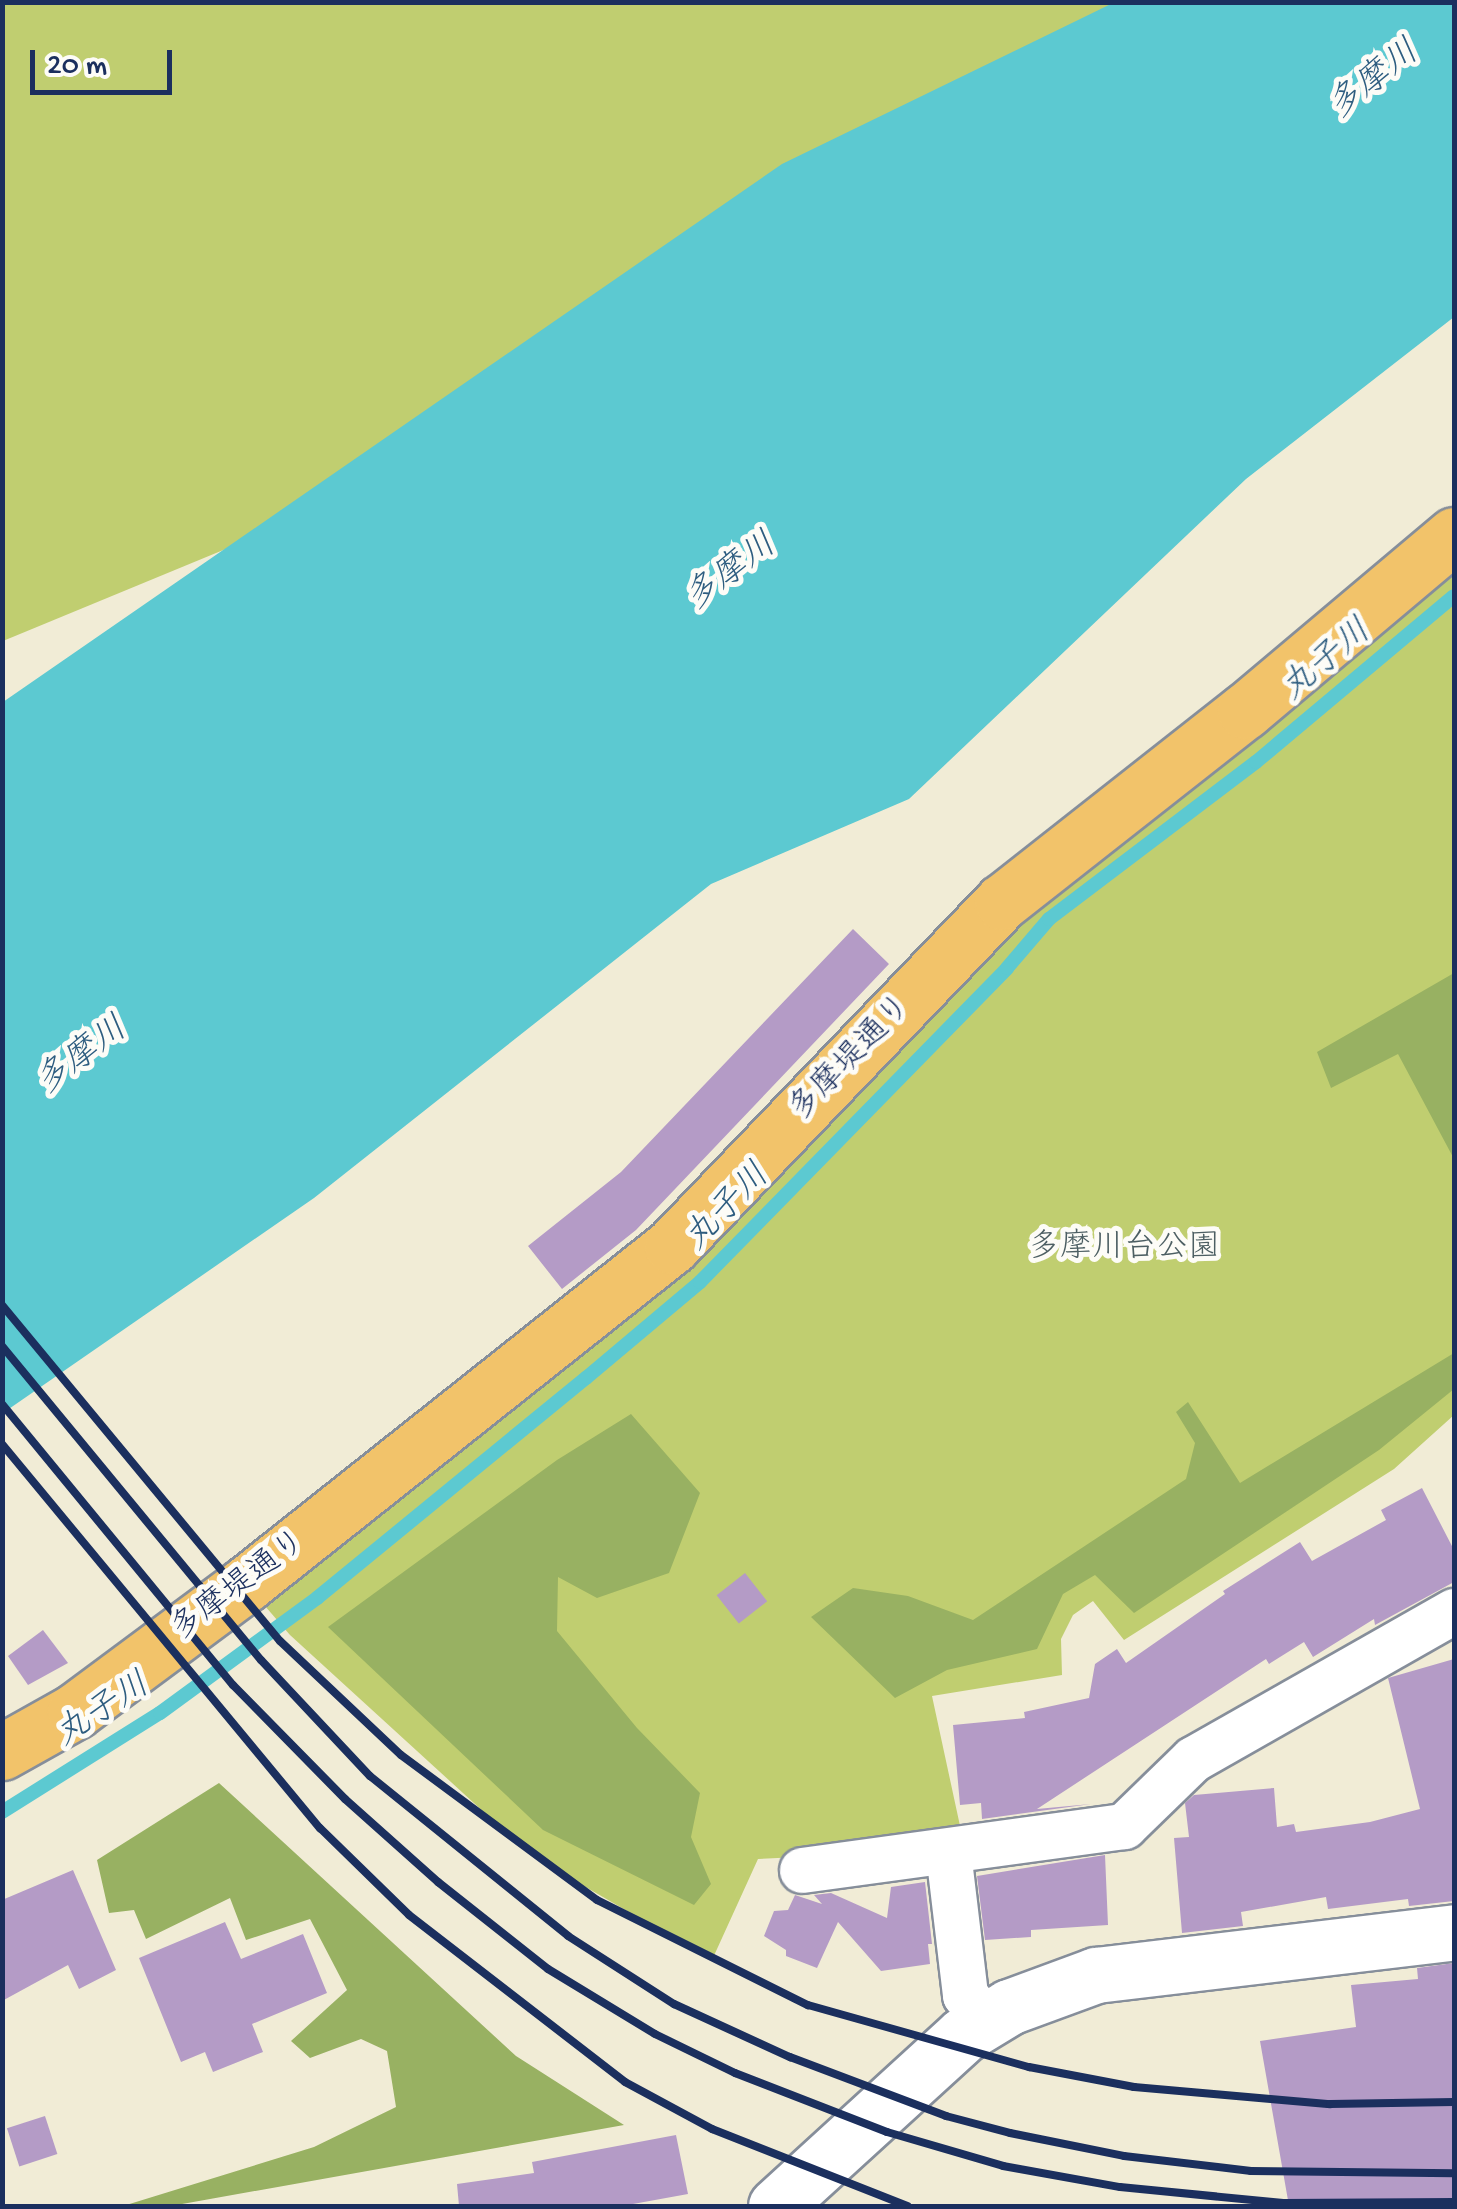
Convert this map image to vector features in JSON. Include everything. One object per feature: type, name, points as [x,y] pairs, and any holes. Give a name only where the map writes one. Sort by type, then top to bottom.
[{"type":"main road","name":"多摩堤通り","points":[[2,1752],[75,1711],[246,1584],[672,1246],[1002,902],[1246,712],[1454,535]]},
{"type":"street","points":[[802,1870],[1124,1826],[1193,1759],[1454,1611]]},
{"type":"street","points":[[948,1852],[966,1995],[986,2019]]},
{"type":"street","points":[[776,2206],[986,2019],[1096,1974],[1454,1932]]},
{"type":"green space","points":[[3,3],[1184,3],[906,268],[3,641]]},
{"type":"green space","name":"多摩川台公園","points":[[1454,535],[1454,1415],[1394,1469],[1124,1640],[1093,1601],[1073,1615],[1061,1639],[1062,1675],[932,1696],[965,1849],[758,1859],[712,1960],[532,1856],[290,1635],[246,1584],[672,1246],[1002,902]]},
{"type":"green space","points":[[1454,973],[1454,1159],[1398,1054],[1331,1088],[1317,1052]]},
{"type":"green space","points":[[1454,1353],[1454,1389],[1379,1450],[1134,1613],[1095,1575],[1063,1594],[1037,1649],[947,1670],[895,1698],[811,1617],[853,1588],[908,1596],[973,1620],[1186,1479],[1195,1443],[1176,1412],[1188,1402],[1240,1483]]},
{"type":"green space","points":[[631,1414],[700,1493],[669,1573],[597,1598],[558,1577],[557,1631],[637,1728],[700,1793],[691,1837],[711,1884],[694,1905],[543,1830],[328,1627],[557,1460]]},
{"type":"green space","points":[[219,1783],[516,2056],[624,2125],[171,2206],[123,2206],[314,2147],[396,2107],[387,2051],[361,2039],[310,2058],[291,2041],[347,1990],[310,1919],[246,1940],[230,1898],[146,1939],[134,1910],[109,1913],[97,1860]]},
{"type":"water","name":"多摩川","points":[[1115,2],[1454,3],[1454,317],[1246,479],[909,799],[711,884],[314,1198],[3,1413],[3,702],[782,164]]},
{"type":"building","points":[[853,929],[889,964],[636,1230],[562,1289],[528,1246],[621,1172]]},
{"type":"building","points":[[1422,1488],[1454,1550],[1454,1582],[1375,1625],[1374,1619],[1313,1657],[1304,1642],[1269,1664],[1266,1659],[1037,1809],[1091,1804],[982,1819],[981,1803],[960,1805],[953,1725],[1025,1718],[1024,1712],[1089,1698],[1095,1664],[1117,1649],[1126,1663],[1225,1594],[1223,1591],[1300,1542],[1312,1561],[1386,1520],[1381,1510]]},
{"type":"building","points":[[745,1573],[767,1601],[739,1624],[717,1595]]},
{"type":"building","points":[[43,1630],[68,1663],[28,1685],[8,1656]]},
{"type":"building","points":[[1454,1659],[1454,1901],[1409,1906],[1408,1899],[1328,1909],[1326,1897],[1241,1912],[1243,1926],[1182,1933],[1174,1838],[1189,1837],[1185,1803],[1194,1795],[1274,1788],[1277,1827],[1294,1824],[1296,1832],[1370,1822],[1420,1809],[1388,1678]]},
{"type":"building","points":[[1105,1855],[1108,1925],[1031,1930],[1031,1937],[985,1940],[977,1876]]},
{"type":"building","points":[[73,1870],[116,1970],[79,1989],[68,1965],[2,2001],[2,1900]]},
{"type":"building","points":[[925,1882],[932,1944],[928,1944],[930,1964],[881,1971],[838,1922],[817,1968],[786,1956],[786,1950],[764,1936],[774,1911],[788,1910],[795,1895],[822,1904],[814,1895],[831,1893],[887,1918],[891,1887]]},
{"type":"building","points":[[225,1922],[241,1959],[303,1934],[327,1993],[252,2024],[263,2052],[213,2072],[205,2052],[181,2062],[139,1958]]},
{"type":"building","points":[[1454,1963],[1454,2206],[1289,2206],[1260,2041],[1356,2027],[1351,1985],[1418,1979],[1417,1968]]},
{"type":"building","points":[[45,2116],[57,2154],[19,2166],[7,2128]]},
{"type":"building","points":[[676,2135],[688,2194],[622,2206],[459,2206],[457,2184],[534,2173],[532,2162]]},
{"type":"waterway","name":"丸子川","points":[[2,1812],[160,1713],[317,1598],[586,1378],[700,1282],[1007,968],[1049,919],[1256,762],[1454,596]]},
{"type":"railway","points":[[2,1305],[280,1641],[401,1755],[597,1900],[808,2005],[1029,2067],[1134,2087],[1330,2104],[1454,2102]]},
{"type":"railway","points":[[2,1346],[261,1660],[370,1776],[568,1936],[674,2004],[790,2057],[946,2116],[1010,2133],[1124,2156],[1251,2171],[1454,2173]]},
{"type":"railway","points":[[2,1404],[233,1685],[345,1799],[438,1882],[548,1969],[655,2034],[735,2073],[887,2132],[1003,2166],[1120,2187],[1283,2203],[1454,2202]]},
{"type":"railway","points":[[2,1444],[320,1828],[409,1915],[625,2082],[712,2129],[907,2206]]}]
